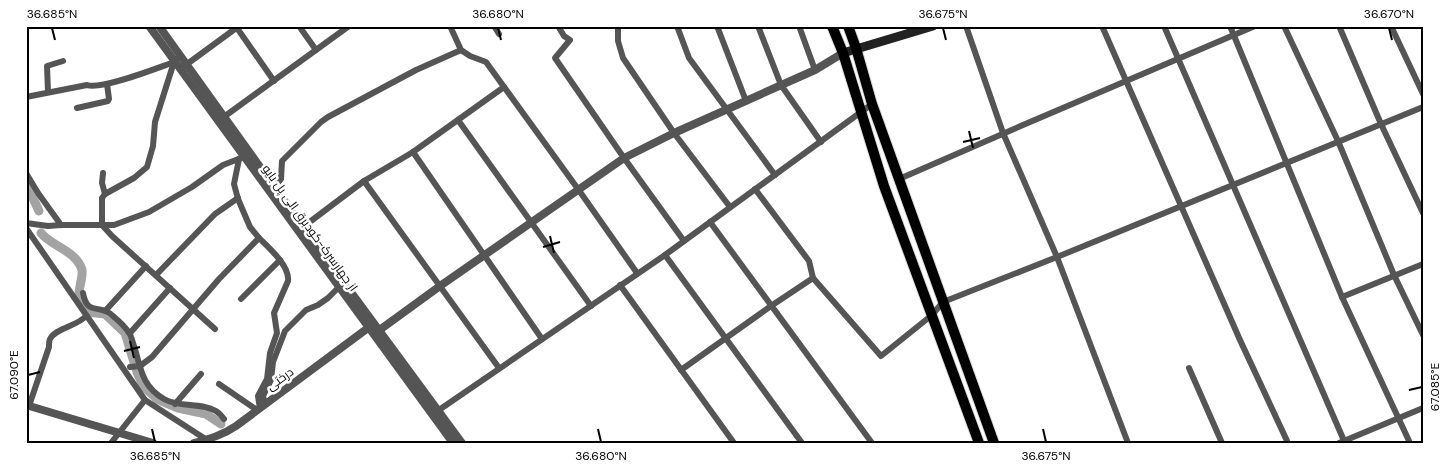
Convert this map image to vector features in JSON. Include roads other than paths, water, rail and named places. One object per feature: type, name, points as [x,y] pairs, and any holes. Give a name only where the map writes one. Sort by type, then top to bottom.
[{"type":"main road","points":[[832,26],[843,53],[884,186],[979,443]]},
{"type":"main road","points":[[848,26],[872,104],[994,443]]},
{"type":"main road","points":[[843,53],[933,26]]},
{"type":"street","name":"از جهارسرک-کودبرق الی پل بایو","points":[[149,26],[160,29],[177,59],[221,120],[274,188],[435,412],[462,443]]},
{"type":"street","points":[[299,26],[316,50]]},
{"type":"street","points":[[221,120],[349,26]]},
{"type":"street","points":[[450,26],[460,50],[486,62],[637,274]]},
{"type":"street","points":[[494,26],[499,34]]},
{"type":"street","points":[[558,26],[564,36],[570,40],[555,58],[684,241]]},
{"type":"street","points":[[618,26],[618,41],[623,58],[674,133],[730,207]]},
{"type":"street","points":[[677,26],[689,58],[775,175]]},
{"type":"street","points":[[718,26],[746,101]]},
{"type":"street","points":[[758,26],[781,86],[820,142]]},
{"type":"street","points":[[799,26],[815,70]]},
{"type":"street","points":[[966,26],[1003,134],[1058,257],[1128,443]]},
{"type":"street","points":[[1102,26],[1240,340],[1288,443]]},
{"type":"street","points":[[1164,26],[1343,442],[1423,408]]},
{"type":"street","points":[[1230,26],[1342,298],[1410,443]]},
{"type":"street","points":[[899,179],[1255,26]]},
{"type":"street","points":[[1284,26],[1338,142],[1394,276],[1423,335]]},
{"type":"street","points":[[1339,26],[1381,124],[1423,213]]},
{"type":"street","points":[[1390,26],[1423,94]]},
{"type":"street","points":[[183,67],[238,27],[274,81]]},
{"type":"street","points":[[274,188],[282,179],[282,161],[321,122],[336,112],[408,74],[460,50]]},
{"type":"street","name":"درختی","points":[[194,443],[208,441],[227,432],[624,158],[674,133],[815,70],[843,53]]},
{"type":"street","points":[[26,96],[87,85],[107,84],[138,75],[177,59]]},
{"type":"street","points":[[177,59],[155,122],[153,146],[147,167],[134,178],[105,194],[102,198],[102,225],[215,329]]},
{"type":"street","points":[[48,92],[47,66],[63,61]]},
{"type":"street","points":[[77,108],[108,100],[107,84]]},
{"type":"street","points":[[302,227],[364,181],[413,152],[504,87]]},
{"type":"street","points":[[435,412],[684,241],[872,104]]},
{"type":"street","points":[[755,189],[809,261],[813,278],[881,356],[932,315],[943,302],[1058,257],[1423,107]]},
{"type":"street","name":"از جهارسرک-کودبرق الی پل بایو","points":[[221,120],[242,158],[339,287],[374,329]]},
{"type":"street","points":[[458,120],[591,306]]},
{"type":"street","points":[[413,152],[542,338]]},
{"type":"street","points":[[242,158],[234,184],[238,198],[250,227],[280,260],[289,276],[274,314],[277,333],[267,379],[258,396],[261,408]]},
{"type":"street","points":[[26,223],[48,226],[114,225],[149,212],[192,187],[223,165],[242,158]]},
{"type":"street","points":[[26,173],[38,193],[62,225]]},
{"type":"street","points":[[103,173],[102,183],[105,194]]},
{"type":"street","points":[[364,181],[499,368]]},
{"type":"street","points":[[156,275],[216,214],[238,198]]},
{"type":"street","points":[[710,222],[872,443]]},
{"type":"street","points":[[26,228],[145,400],[208,441]]},
{"type":"street","points":[[122,368],[140,366],[152,357],[219,280],[260,238]]},
{"type":"street","points":[[665,254],[802,443]]},
{"type":"street","points":[[242,300],[280,260]]},
{"type":"street","points":[[1342,298],[1423,264]]},
{"type":"street","points":[[106,310],[146,266]]},
{"type":"street","points":[[681,370],[813,278]]},
{"type":"street","points":[[620,286],[734,443]]},
{"type":"street","points":[[273,354],[286,331],[306,310],[323,301],[339,287]]},
{"type":"street","points":[[130,333],[170,288]]},
{"type":"street","points":[[82,293],[87,305],[111,313],[130,333],[142,376],[147,384],[162,398],[175,404],[215,410],[224,419]]},
{"type":"street","points":[[86,316],[82,321],[54,333],[50,339],[49,347],[28,406],[153,443]]},
{"type":"street","points":[[1189,368],[1222,443]]},
{"type":"street","points":[[175,404],[201,374]]},
{"type":"street","points":[[219,384],[261,408]]},
{"type":"street","points":[[111,443],[145,400]]},
{"type":"street","name":"از جهارسرک-کودبرق الی پل بایو","points":[[435,412],[453,443]]},
{"type":"waterway","points":[[26,183],[39,211]]},
{"type":"waterway","points":[[41,233],[45,238],[69,253],[79,263],[82,270],[79,294],[82,303],[87,312],[105,314],[125,333],[143,386],[157,399],[178,408],[206,414],[221,424]]}]
